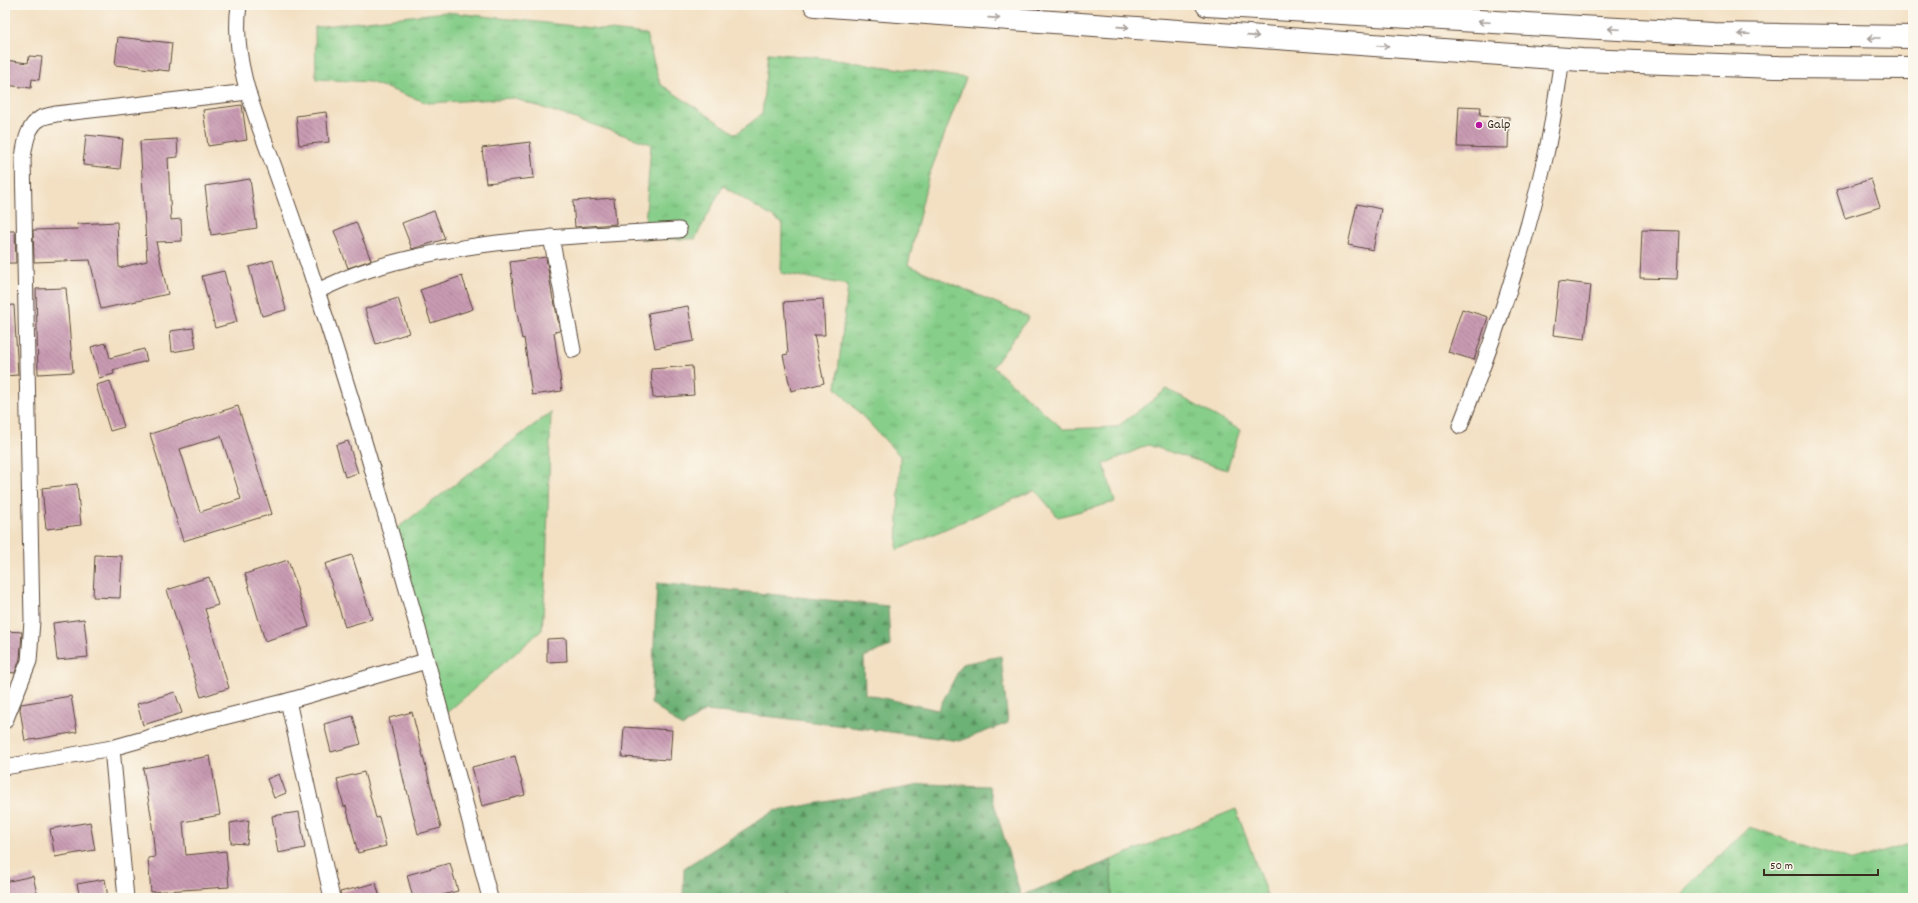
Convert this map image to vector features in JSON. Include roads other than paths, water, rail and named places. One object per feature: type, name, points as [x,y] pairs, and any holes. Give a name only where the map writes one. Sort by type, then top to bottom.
[{"type":"main road","points":[[815,5],[1562,58],[1775,68],[1913,68]]},
{"type":"main road","points":[[1207,5],[1714,34],[1913,37]]},
{"type":"street","points":[[239,5],[236,25],[239,49],[248,92],[317,291],[392,532],[490,898]]},
{"type":"street","points":[[1460,426],[1495,334],[1528,230],[1546,153],[1562,58]]},
{"type":"street","points":[[5,721],[29,661],[31,636],[23,158],[26,140],[32,127],[41,118],[56,114],[248,92]]},
{"type":"street","points":[[317,291],[358,274],[413,258],[477,246],[551,237],[679,230]]},
{"type":"street","points":[[551,237],[573,350]]},
{"type":"street","points":[[5,767],[112,748],[204,722],[288,701],[426,661]]},
{"type":"street","points":[[288,701],[332,898]]},
{"type":"street","points":[[112,748],[126,898]]},
{"type":"place","name":"Galp","points":[[1479,125]]}]
